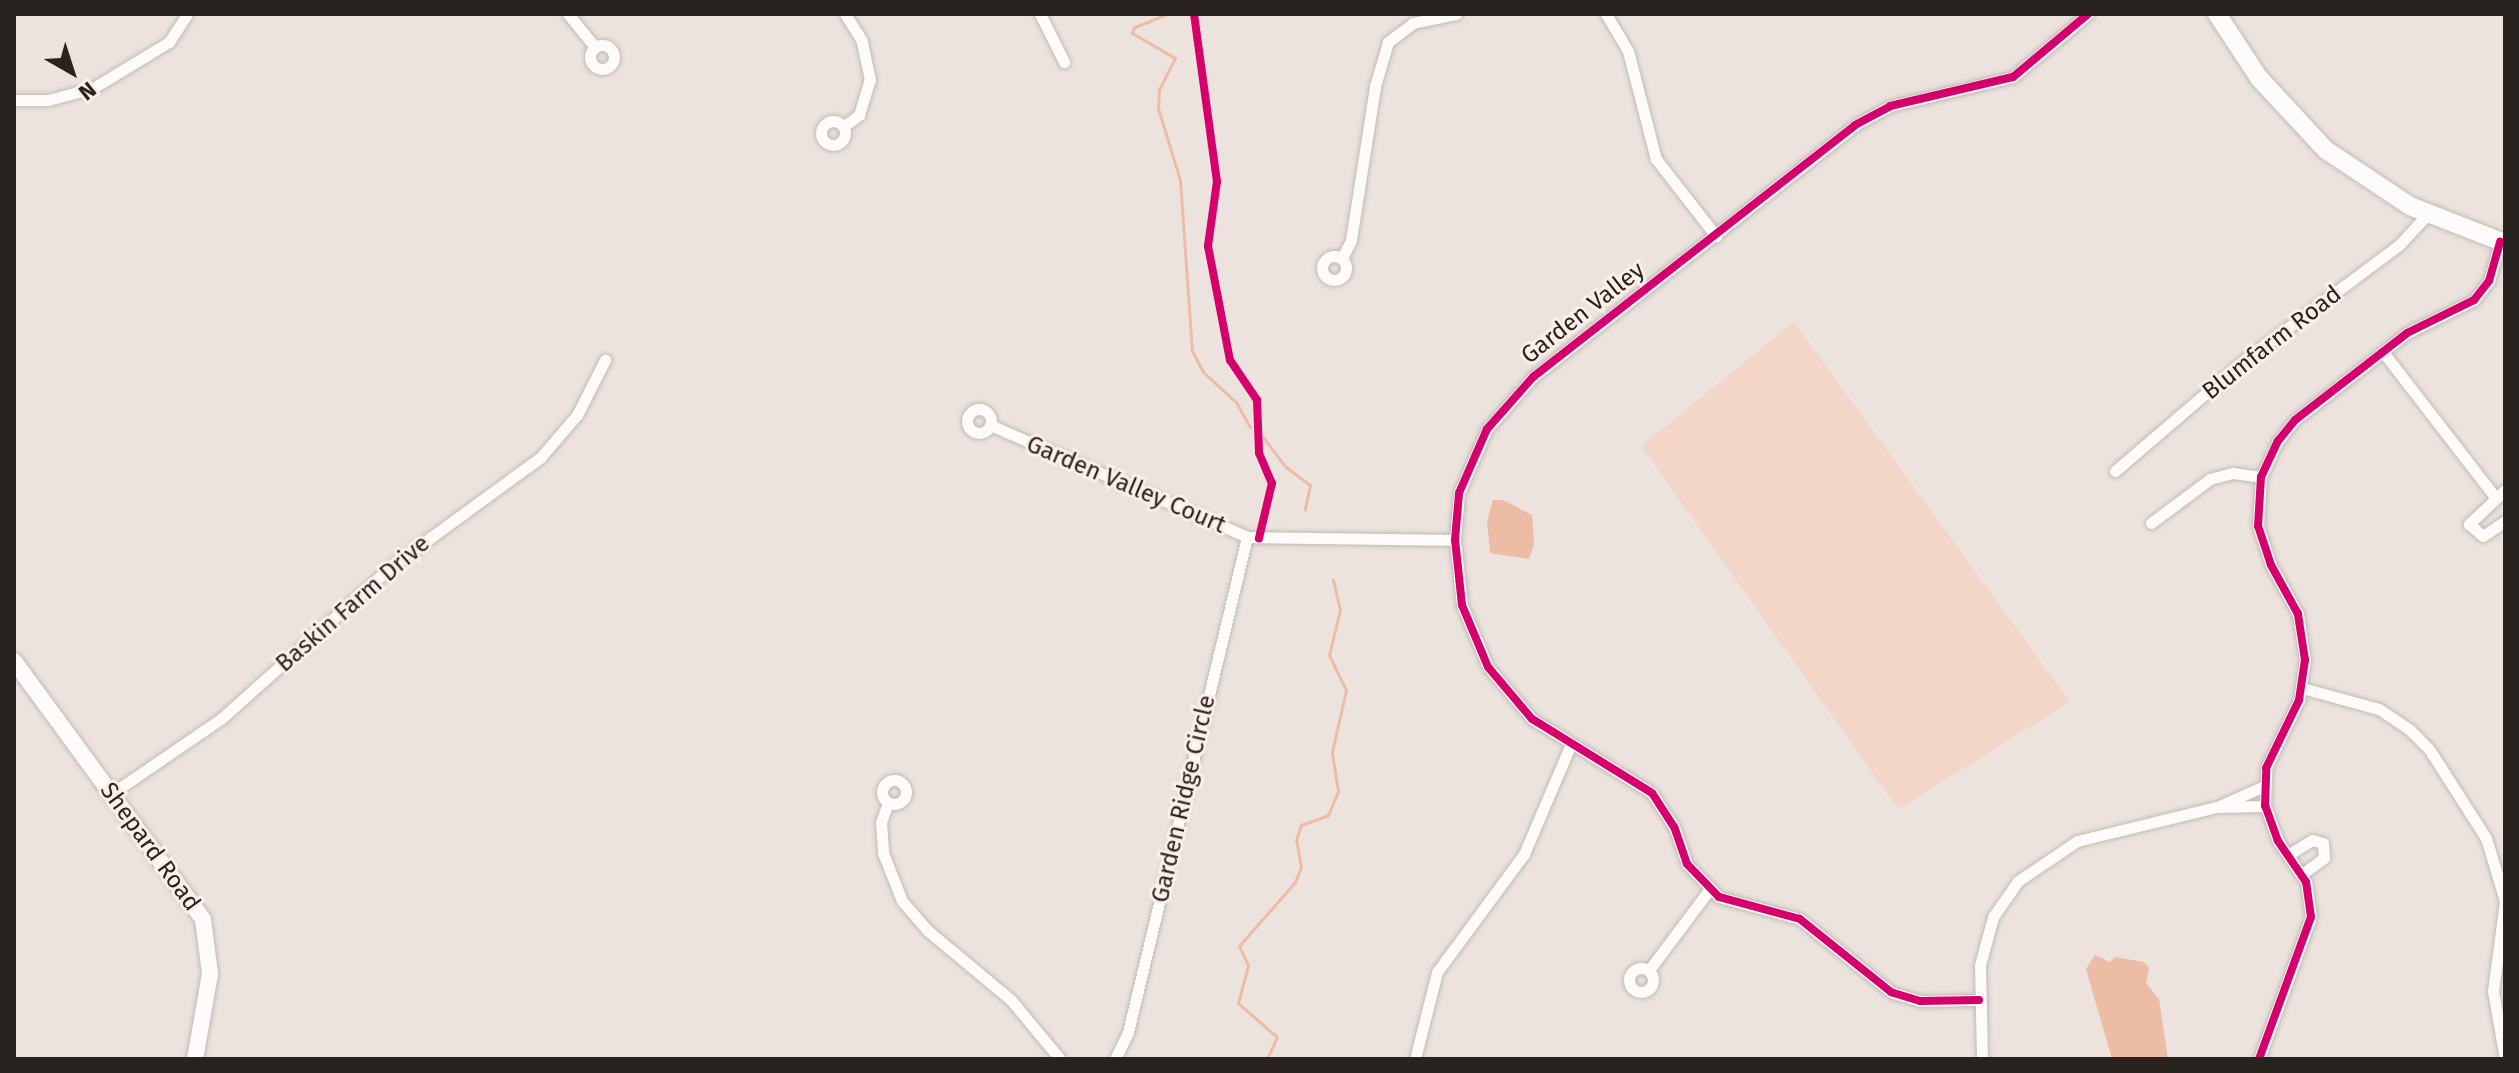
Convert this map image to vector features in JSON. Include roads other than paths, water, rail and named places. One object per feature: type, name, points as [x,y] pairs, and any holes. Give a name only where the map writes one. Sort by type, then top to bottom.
[{"type":"main road","points":[[2217,14],[2259,78],[2311,137],[2366,180],[2427,215],[2502,242]]},
{"type":"street","points":[[14,100],[48,100],[93,88],[159,50],[178,33],[187,14]]},
{"type":"street","points":[[568,14],[595,47]]},
{"type":"street","points":[[844,126],[859,115],[870,80],[862,41],[845,14]]},
{"type":"street","points":[[1040,14],[1064,62]]},
{"type":"street","points":[[1342,258],[1351,240],[1375,86],[1388,42],[1413,23],[1456,14]]},
{"type":"street","points":[[1606,14],[1628,51],[1656,159],[1716,236]]},
{"type":"street","name":"Garden Valley","points":[[1979,1000],[1920,1001],[1891,992],[1800,919],[1733,904],[1709,890],[1687,864],[1670,819],[1652,793],[1570,746],[1532,719],[1488,667],[1462,605],[1455,540],[1459,493],[1470,461],[1506,404],[1587,333],[1872,113],[2013,77],[2088,14]]},
{"type":"street","name":"Blumfarm Road","points":[[2115,471],[2242,362],[2399,245],[2427,215]]},
{"type":"street","points":[[2259,1059],[2309,933],[2310,899],[2302,874],[2288,855],[2265,806],[2264,786],[2274,748],[2302,688],[2305,650],[2298,614],[2271,565],[2258,526],[2261,477],[2278,441],[2295,420],[2407,333],[2474,300],[2489,281],[2502,242]]},
{"type":"street","points":[[2383,352],[2500,494],[2471,517],[2469,529],[2483,536],[2505,521]]},
{"type":"street","name":"Baskin Farm Drive","points":[[111,794],[222,718],[393,565],[540,458],[577,415],[605,360]]},
{"type":"street","name":"Garden Valley Court","points":[[990,425],[1247,537],[1455,540]]},
{"type":"street","points":[[2151,523],[2210,479],[2233,473],[2261,477]]},
{"type":"street","name":"Garden Ridge Circle","points":[[1115,1059],[1128,1032],[1247,537]]},
{"type":"street","name":"Shepard Road","points":[[14,661],[190,898],[205,927],[210,974],[195,1059]]},
{"type":"street","points":[[2302,688],[2379,709],[2409,729],[2429,749],[2486,838],[2505,901],[2493,991],[2505,1059]]},
{"type":"street","points":[[1415,1059],[1437,972],[1524,854],[1570,746]]},
{"type":"street","points":[[1982,1059],[1980,965],[1993,917],[2035,866],[2077,841],[2217,807],[2264,786]]},
{"type":"street","points":[[888,803],[881,822],[883,853],[902,901],[927,930],[1011,1000],[1060,1059]]},
{"type":"street","points":[[2217,807],[2265,806]]},
{"type":"street","points":[[2288,855],[2312,840],[2323,843],[2324,858],[2302,874]]},
{"type":"street","points":[[1649,970],[1709,890]]},
{"type":"waterway","points":[[1167,14],[1134,27],[1132,33],[1175,58],[1159,89],[1158,108],[1180,180],[1192,351],[1203,372],[1236,402],[1250,427]]},
{"type":"waterway","points":[[1263,437],[1286,467],[1310,485],[1305,509]]},
{"type":"waterway","points":[[1267,1059],[1277,1037],[1238,1003],[1248,965],[1239,946],[1295,882],[1301,867],[1296,840],[1301,825],[1328,815],[1338,791],[1332,752],[1346,690],[1329,655],[1340,610],[1333,580]]}]
